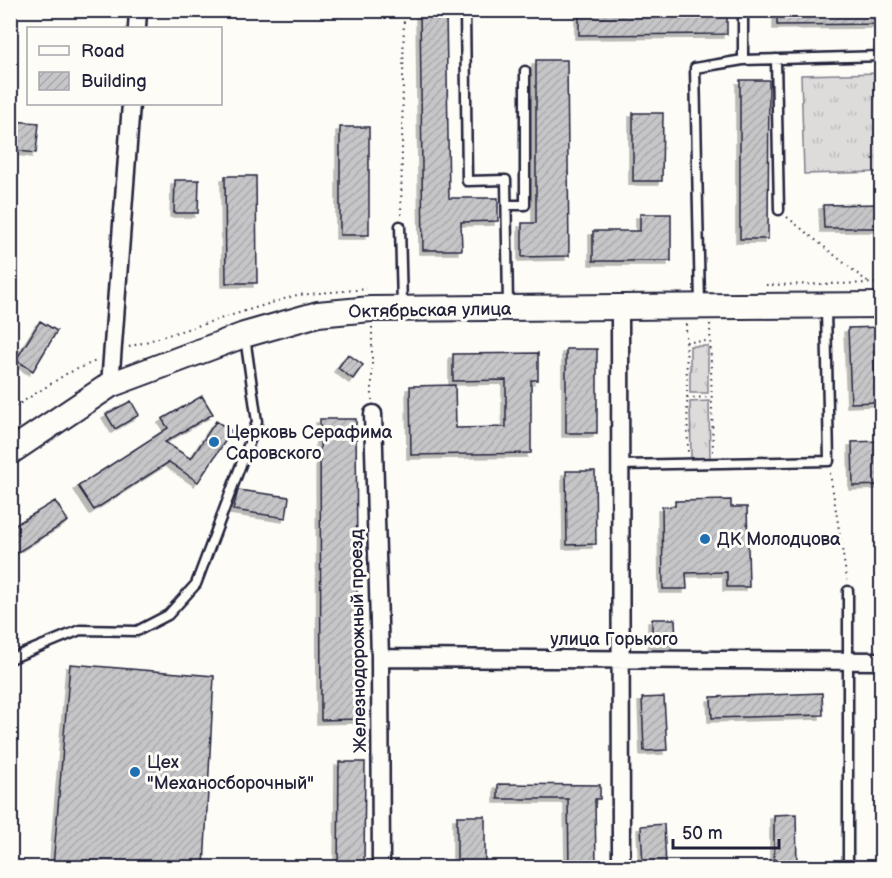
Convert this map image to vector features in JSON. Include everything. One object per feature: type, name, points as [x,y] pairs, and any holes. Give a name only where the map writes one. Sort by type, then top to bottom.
[{"type":"main road","name":"Октябрьская улица","points":[[10,452],[110,385],[244,335],[318,315],[371,309],[882,305]]},
{"type":"street","points":[[136,27],[138,10]]},
{"type":"street","points":[[110,385],[131,105]]},
{"type":"street","points":[[620,307],[621,867]]},
{"type":"street","name":"Железнодорожный проезд","points":[[372,414],[380,658],[381,867]]},
{"type":"street","name":"улица Горького","points":[[380,658],[882,661]]},
{"type":"lane","points":[[465,10],[467,181],[506,180],[508,308]]},
{"type":"lane","points":[[743,10],[743,60]]},
{"type":"lane","points":[[699,306],[695,68],[743,60],[882,56]]},
{"type":"lane","points":[[776,59],[778,210]]},
{"type":"lane","points":[[507,206],[525,205],[525,71]]},
{"type":"lane","points":[[400,226],[402,309]]},
{"type":"lane","points":[[621,465],[829,461],[826,305]]},
{"type":"lane","points":[[10,659],[80,630],[137,631],[168,615],[196,584],[257,422],[244,335]]},
{"type":"lane","points":[[848,591],[848,867]]},
{"type":"path","points":[[400,226],[404,10]]},
{"type":"path","points":[[778,210],[869,284]]},
{"type":"path","points":[[699,306],[710,341],[713,463]]},
{"type":"path","points":[[688,464],[686,342],[699,306]]},
{"type":"path","points":[[371,309],[372,414]]},
{"type":"path","points":[[686,342],[710,341]]},
{"type":"path","points":[[687,398],[711,397]]},
{"type":"path","points":[[829,461],[848,591]]},
{"type":"green space","points":[[881,73],[881,172],[804,174],[801,75]]},
{"type":"green space","points":[[690,346],[708,346],[708,393],[690,393]]},
{"type":"green space","points":[[709,401],[710,459],[691,459],[690,402]]},
{"type":"building","points":[[420,10],[446,10],[449,198],[498,198],[498,221],[461,222],[462,250],[423,250]]},
{"type":"building","points":[[579,10],[727,10],[727,34],[579,35]]},
{"type":"building","points":[[777,10],[882,10],[882,24],[777,25]]},
{"type":"building","points":[[536,60],[567,60],[569,256],[522,257],[522,223],[536,223]]},
{"type":"building","points":[[740,80],[769,80],[768,239],[740,239]]},
{"type":"building","points":[[633,113],[663,113],[662,181],[633,181]]},
{"type":"building","points":[[10,121],[39,123],[36,153],[10,150]]},
{"type":"building","points":[[340,127],[369,127],[369,235],[340,235]]},
{"type":"building","points":[[225,176],[256,176],[257,283],[226,283]]},
{"type":"building","points":[[175,180],[199,180],[198,213],[174,213]]},
{"type":"building","points":[[882,204],[882,228],[824,228],[823,205]]},
{"type":"building","points":[[640,214],[671,214],[671,261],[593,261],[593,231],[640,231]]},
{"type":"building","points":[[40,321],[57,331],[33,371],[16,360]]},
{"type":"building","points":[[882,327],[882,350],[874,351],[876,402],[851,403],[848,328]]},
{"type":"building","points":[[566,349],[597,349],[597,433],[566,433]]},
{"type":"building","points":[[538,353],[538,380],[531,380],[531,453],[411,455],[410,386],[455,385],[456,428],[506,427],[506,380],[453,381],[453,354]]},
{"type":"building","points":[[348,354],[363,365],[353,379],[338,368]]},
{"type":"building","points":[[202,396],[213,414],[165,442],[191,459],[216,421],[232,431],[198,482],[169,462],[94,510],[78,486],[168,428],[162,419]]},
{"type":"building","points":[[131,401],[139,415],[115,429],[106,414]]},
{"type":"building","points":[[320,419],[356,419],[358,719],[321,720]]},
{"type":"building","points":[[882,441],[882,485],[853,486],[852,442]]},
{"type":"building","points":[[566,471],[595,471],[596,544],[567,545]]},
{"type":"building","points":[[238,490],[289,497],[286,518],[233,510]]},
{"type":"building","name":"ДК Молодцова","points":[[731,500],[731,507],[747,507],[749,587],[727,587],[727,572],[686,573],[687,589],[663,589],[662,507],[675,506],[675,501]]},
{"type":"building","points":[[55,501],[68,521],[10,557],[10,528]]},
{"type":"building","points":[[652,619],[675,619],[676,644],[652,644]]},
{"type":"building","name":"Цех \"Механосборочный\"","points":[[70,664],[214,676],[204,867],[53,867]]},
{"type":"building","points":[[822,693],[823,715],[712,718],[711,697]]},
{"type":"building","points":[[664,697],[667,750],[644,751],[642,698]]},
{"type":"building","points":[[339,762],[365,762],[364,867],[338,867]]},
{"type":"building","points":[[498,784],[600,785],[600,799],[595,799],[596,867],[569,867],[568,799],[498,799]]},
{"type":"building","points":[[796,814],[797,867],[774,867],[774,815]]},
{"type":"building","points":[[457,816],[485,816],[485,867],[457,867]]},
{"type":"building","points":[[664,824],[666,867],[643,867],[641,826]]},
{"type":"place","name":"Церковь Серафима Саровского","points":[[214,442]]},
{"type":"place","name":"ДК Молодцова","points":[[705,539]]},
{"type":"place","name":"Цех \"Механосборочный\"","points":[[135,772]]}]
